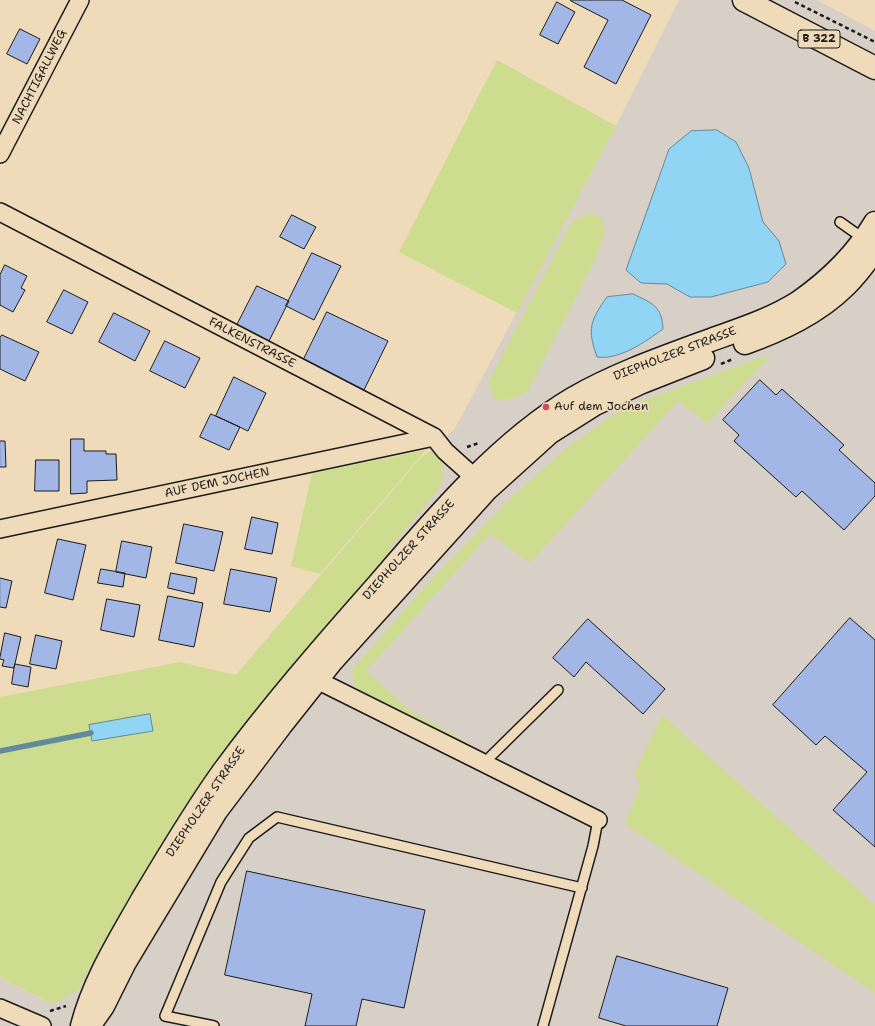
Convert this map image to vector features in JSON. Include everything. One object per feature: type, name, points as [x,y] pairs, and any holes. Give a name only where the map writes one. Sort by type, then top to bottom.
[{"type":"street","name":"NACHTIGALLWEG","points":[[0,154],[80,0]]},
{"type":"street","name":"B 322","points":[[744,0],[875,68]]},
{"type":"street","name":"FALKENSTRASSE","points":[[1,217],[434,437],[445,451],[481,483]]},
{"type":"street","name":"DIEPHOLZER STRASSE","points":[[82,1026],[89,999],[110,956],[156,876],[222,774],[295,679],[404,554],[481,483],[549,433],[595,404],[642,382],[777,331],[808,314],[845,286],[872,240]]},
{"type":"street","name":"AUF DEM JOCHEN","points":[[0,529],[434,437]]},
{"type":"street","name":"DIEPHOLZER STRASSE","points":[[89,1026],[103,1006],[125,962],[216,811],[317,680],[481,483]]},
{"type":"street","points":[[317,680],[598,820]]},
{"type":"street","points":[[0,1008],[45,1019]]},
{"type":"lane","points":[[840,222],[872,240]]},
{"type":"lane","points":[[485,764],[490,756],[558,690]]},
{"type":"lane","points":[[214,1026],[165,1016],[221,882],[249,838],[277,817],[582,888]]},
{"type":"lane","points":[[543,1026],[582,888],[598,820]]},
{"type":"path","points":[[792,0],[875,42]]},
{"type":"path","points":[[715,366],[737,358]]},
{"type":"path","points":[[45,1019],[65,1008],[70,1002]]},
{"type":"shaded area","points":[[679,0],[817,0],[875,31],[875,1026],[0,1026],[0,977],[49,1003],[236,675],[417,462],[454,430],[616,126]]},
{"type":"green space","points":[[497,60],[616,126],[517,313],[399,252]]},
{"type":"green space","points":[[591,213],[601,218],[605,228],[598,253],[528,391],[515,398],[496,401],[488,383],[572,221]]},
{"type":"green space","points":[[773,353],[707,423],[678,401],[530,563],[490,534],[366,671],[409,710],[468,743],[467,746],[394,711],[366,695],[354,686],[352,670],[429,582],[513,496],[564,450],[612,416],[634,404]]},
{"type":"green space","points":[[426,450],[320,574],[291,566],[312,473]]},
{"type":"green space","points":[[428,452],[441,454],[443,470],[440,488],[389,549],[394,556],[108,946],[100,948],[79,989],[58,1002],[50,1003],[0,977],[0,697],[180,662],[236,675],[417,462]]},
{"type":"green space","points":[[662,715],[875,905],[875,993],[625,824],[640,786],[635,772]]},
{"type":"water","points":[[717,130],[736,142],[749,168],[763,222],[779,241],[786,264],[768,282],[711,297],[690,297],[667,284],[641,283],[626,270],[669,149],[691,131]]},
{"type":"water","points":[[633,294],[655,306],[661,315],[663,329],[632,349],[623,353],[614,356],[597,357],[591,332],[597,313],[607,297]]},
{"type":"water","points":[[150,714],[153,731],[92,741],[89,725]]},
{"type":"building","points":[[571,0],[622,0],[651,15],[616,84],[584,67],[608,20]]},
{"type":"building","points":[[557,2],[575,12],[558,44],[540,35]]},
{"type":"building","points":[[20,29],[40,39],[27,64],[7,54]]},
{"type":"building","points":[[292,215],[316,227],[304,249],[280,237]]},
{"type":"building","points":[[312,253],[341,266],[314,320],[286,306]]},
{"type":"building","points":[[5,265],[27,276],[21,288],[25,290],[13,312],[0,305],[0,275]]},
{"type":"building","points":[[257,286],[289,301],[269,341],[237,325]]},
{"type":"building","points":[[64,290],[88,302],[72,334],[47,322]]},
{"type":"building","points":[[327,312],[388,341],[364,390],[303,361]]},
{"type":"building","points":[[114,313],[150,331],[135,361],[99,342]]},
{"type":"building","points":[[2,335],[39,352],[25,381],[0,369],[0,338]]},
{"type":"building","points":[[165,341],[200,358],[185,388],[150,371]]},
{"type":"building","points":[[234,377],[266,393],[248,431],[216,416]]},
{"type":"building","points":[[760,380],[776,395],[782,389],[844,445],[839,450],[875,483],[875,496],[844,530],[802,491],[796,497],[734,441],[739,435],[723,420]]},
{"type":"building","points":[[211,414],[240,427],[229,450],[200,437]]},
{"type":"building","points":[[71,439],[84,439],[84,451],[106,451],[106,454],[116,454],[117,480],[87,481],[87,493],[71,494]]},
{"type":"building","points":[[0,441],[5,441],[6,467],[0,467]]},
{"type":"building","points":[[36,460],[59,460],[59,491],[35,491]]},
{"type":"building","points":[[252,517],[278,523],[272,554],[245,549]]},
{"type":"building","points":[[184,524],[223,532],[214,571],[176,563]]},
{"type":"building","points":[[58,539],[86,545],[73,600],[45,593]]},
{"type":"building","points":[[122,541],[152,547],[146,578],[116,572]]},
{"type":"building","points":[[101,569],[125,573],[123,587],[98,583]]},
{"type":"building","points":[[231,569],[277,578],[270,612],[224,604]]},
{"type":"building","points":[[171,573],[197,578],[194,594],[168,588]]},
{"type":"building","points":[[0,578],[12,581],[6,608],[0,607]]},
{"type":"building","points":[[168,596],[203,603],[194,647],[159,640]]},
{"type":"building","points":[[107,599],[140,605],[134,637],[101,630]]},
{"type":"building","points":[[850,618],[875,640],[875,847],[833,810],[867,772],[825,736],[816,745],[773,705]]},
{"type":"building","points":[[588,619],[665,689],[643,714],[586,662],[574,677],[553,658]]},
{"type":"building","points":[[5,633],[21,637],[14,668],[2,666],[4,660],[0,659]]},
{"type":"building","points":[[36,635],[62,641],[56,669],[30,664]]},
{"type":"building","points":[[15,664],[31,667],[28,687],[12,684]]},
{"type":"building","points":[[247,871],[425,910],[404,1008],[362,999],[356,1026],[305,1026],[312,994],[225,975]]},
{"type":"building","points":[[617,956],[728,988],[717,1026],[626,1026],[599,1018]]},
{"type":"waterway","points":[[0,751],[91,733]]},
{"type":"place","name":"Auf dem Jochen","points":[[546,407]]}]
